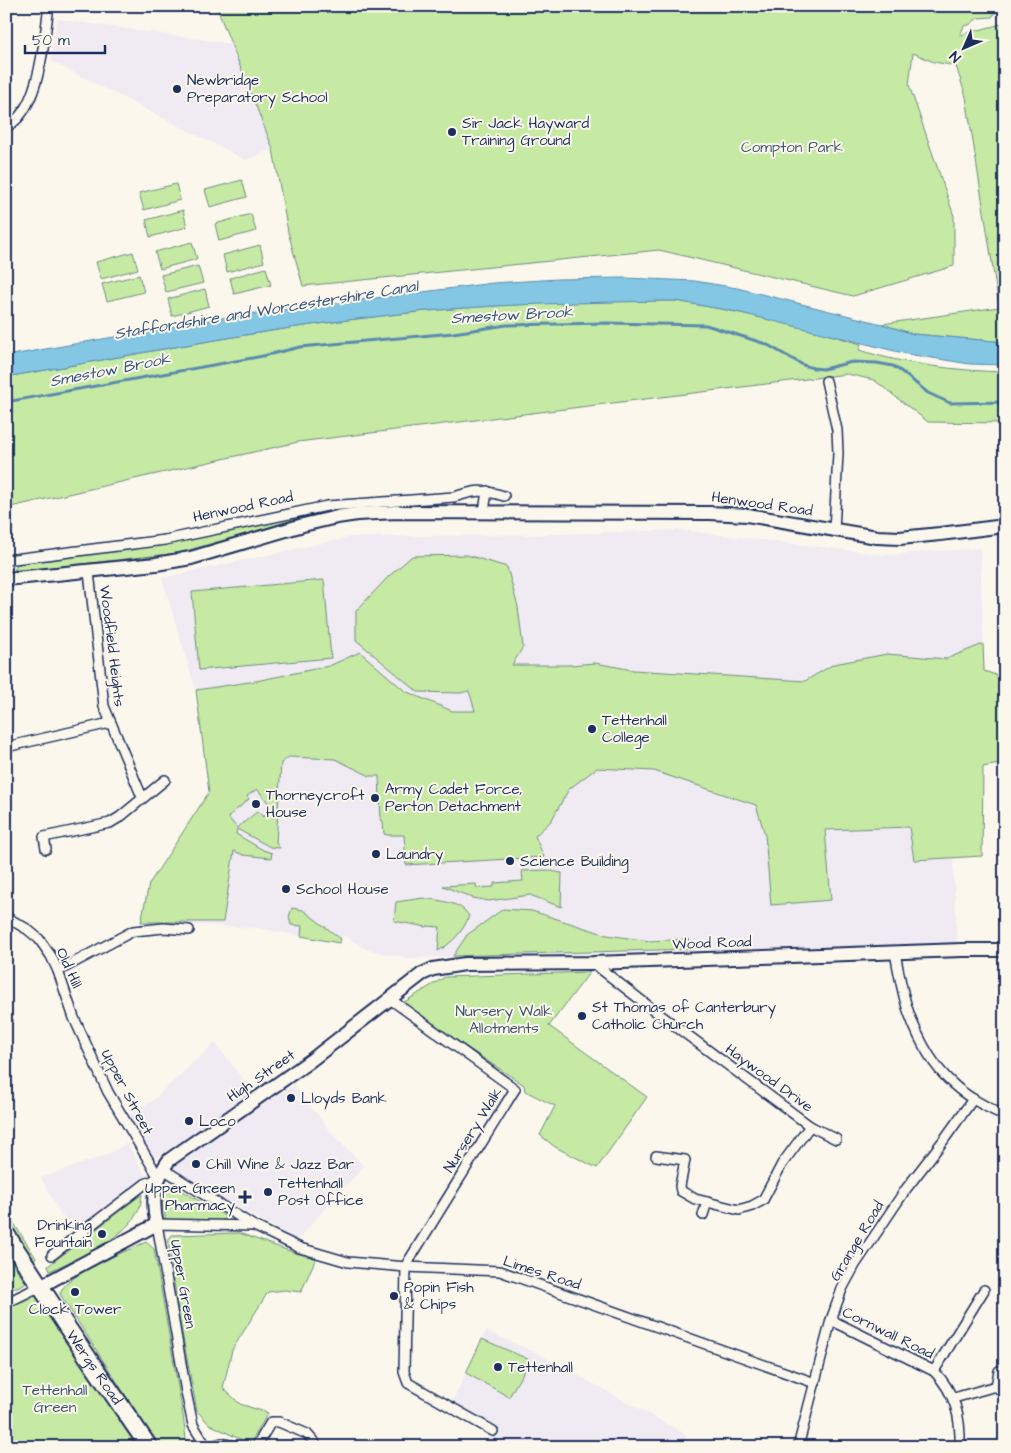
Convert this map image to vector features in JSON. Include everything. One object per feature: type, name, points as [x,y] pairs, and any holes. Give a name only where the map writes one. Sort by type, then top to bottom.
[{"type":"highway","name":"Wergs Road","points":[[6,1234],[150,1447]]},
{"type":"street","points":[[6,127],[20,115],[27,105],[36,84],[49,6]]},
{"type":"street","points":[[826,381],[837,430],[838,452],[834,531]]},
{"type":"street","name":"Henwood Road","points":[[6,560],[165,540],[327,506],[454,497],[472,491],[487,491],[504,496]]},
{"type":"street","points":[[484,512],[487,491]]},
{"type":"street","name":"Henwood Road","points":[[6,579],[89,572],[192,558],[302,525],[357,514],[484,512],[710,513],[747,515],[834,531],[900,538],[1005,526]]},
{"type":"street","name":"Woodfield Heights","points":[[89,572],[104,706],[142,797]]},
{"type":"street","name":"Woodfield Heights","points":[[6,747],[110,723]]},
{"type":"street","points":[[46,848],[44,837],[110,823],[165,780]]},
{"type":"street","name":"Old Hill","points":[[6,917],[27,929],[39,939],[51,956],[74,1018]]},
{"type":"street","points":[[58,971],[132,931],[164,928],[189,930]]},
{"type":"street","name":"Wood Road","points":[[422,974],[433,969],[465,964],[592,963],[1005,950]]},
{"type":"street","points":[[895,953],[908,1012],[935,1064],[952,1084],[973,1100],[1005,1116]]},
{"type":"street","name":"Haywood Drive","points":[[592,963],[810,1126],[836,1139]]},
{"type":"street","name":"High Street","points":[[161,1174],[169,1160],[310,1061],[422,974]]},
{"type":"street","name":"Nursery Walk","points":[[390,999],[515,1089],[447,1195],[406,1267]]},
{"type":"street","name":"Upper Street","points":[[74,1018],[108,1092],[161,1174]]},
{"type":"street","name":"Grange Road","points":[[798,1447],[831,1320],[842,1289],[855,1265],[906,1189],[973,1100]]},
{"type":"street","points":[[656,1156],[685,1160],[680,1186],[681,1191],[695,1199],[739,1210],[763,1200],[782,1164],[810,1126]]},
{"type":"street","points":[[156,1224],[154,1201],[161,1174]]},
{"type":"street","points":[[52,1255],[145,1184],[161,1174]]},
{"type":"street","name":"Limes Road","points":[[161,1174],[254,1226],[300,1248],[348,1262],[406,1267],[500,1271],[815,1383]]},
{"type":"street","points":[[703,1215],[707,1202]]},
{"type":"street","name":"Limes Road","points":[[156,1224],[254,1226]]},
{"type":"street","name":"Upper Green","points":[[41,1286],[156,1224],[193,1425],[206,1446]]},
{"type":"street","points":[[406,1267],[404,1372],[408,1383],[493,1431]]},
{"type":"street","points":[[6,1303],[41,1286]]},
{"type":"street","name":"Cornwall Road","points":[[934,1371],[984,1290]]},
{"type":"street","name":"Cornwall Road","points":[[831,1320],[934,1371],[954,1398],[959,1423],[960,1447]]},
{"type":"street","points":[[996,1386],[999,1371]]},
{"type":"street","points":[[954,1398],[996,1386]]},
{"type":"street","points":[[996,1386],[1005,1395]]},
{"type":"street","points":[[256,1447],[271,1422],[279,1422],[307,1434],[315,1443]]},
{"type":"street","points":[[206,1446],[222,1443],[237,1447]]},
{"type":"shaded area","name":"Newbridge Preparatory School","points":[[57,19],[232,44],[273,149],[246,160],[51,61]]},
{"type":"shaded area","name":"Tettenhall College","points":[[680,530],[886,555],[980,548],[984,671],[982,856],[953,859],[957,943],[410,958],[367,950],[343,935],[339,943],[257,928],[141,922],[149,884],[209,792],[196,690],[162,578],[351,537],[526,535]]},
{"type":"shaded area","points":[[215,1043],[253,1092],[192,1136],[153,1159],[126,1116],[153,1100]]},
{"type":"shaded area","points":[[294,1085],[333,1135],[364,1166],[297,1240],[172,1170],[178,1161],[260,1104]]},
{"type":"shaded area","points":[[127,1143],[147,1179],[73,1236],[41,1178],[109,1154]]},
{"type":"shaded area","points":[[486,1331],[537,1353],[687,1435],[681,1447],[486,1447],[496,1427],[452,1402]]},
{"type":"green space","name":"Compton Park","points":[[216,6],[995,6],[996,12],[992,17],[978,18],[969,25],[964,26],[960,35],[1005,23],[1005,342],[913,334],[882,324],[999,307],[966,97],[956,66],[934,62],[913,53],[909,85],[954,216],[954,266],[853,296],[659,250],[303,286],[288,232],[273,149]]},
{"type":"green space","points":[[242,180],[247,197],[210,207],[205,190]]},
{"type":"green space","points":[[176,184],[180,200],[144,210],[139,193]]},
{"type":"green space","points":[[183,210],[187,227],[150,237],[146,220]]},
{"type":"green space","points":[[251,214],[256,231],[219,241],[215,224]]},
{"type":"green space","points":[[192,242],[197,259],[160,269],[155,252]]},
{"type":"green space","points":[[260,245],[264,262],[227,272],[223,255]]},
{"type":"green space","points":[[133,252],[138,269],[101,279],[96,262]]},
{"type":"green space","points":[[198,266],[203,283],[166,292],[161,275]]},
{"type":"green space","points":[[266,268],[271,285],[234,294],[230,278]]},
{"type":"green space","points":[[139,275],[144,292],[107,301],[102,284]]},
{"type":"green space","points":[[205,289],[209,306],[172,316],[168,299]]},
{"type":"green space","points":[[676,301],[746,314],[816,331],[861,344],[859,350],[893,359],[950,368],[1005,372],[1005,423],[928,422],[874,380],[847,374],[298,442],[6,508],[6,377],[246,335],[390,315],[461,308],[533,304]]},
{"type":"green space","points":[[326,511],[178,553],[19,571],[14,569],[19,564],[160,545]]},
{"type":"green space","points":[[467,555],[507,567],[518,607],[523,647],[512,665],[595,663],[633,670],[805,681],[834,664],[887,654],[946,659],[983,644],[984,671],[1005,678],[1005,763],[983,767],[982,856],[914,860],[909,827],[825,830],[831,900],[771,905],[765,835],[756,805],[654,771],[597,768],[569,789],[551,821],[535,836],[544,857],[406,865],[404,835],[384,834],[383,821],[381,820],[379,776],[370,776],[335,759],[289,757],[281,763],[276,843],[280,848],[270,847],[237,829],[236,834],[263,850],[272,853],[271,858],[243,855],[234,851],[223,922],[141,922],[149,884],[209,792],[196,690],[256,681],[329,666],[360,652],[405,691],[452,711],[475,711],[469,691],[460,693],[418,692],[356,640],[356,611],[388,577],[412,556]],"holes":[[[257,789],[273,809],[263,817],[258,811],[237,828],[228,817],[249,799],[247,796]]]},
{"type":"green space","points":[[324,580],[331,658],[199,670],[192,592]]},
{"type":"green space","points":[[545,870],[562,873],[561,907],[530,895],[489,901],[473,898],[443,886],[476,884],[477,888],[494,887],[494,883],[523,881],[522,871]]},
{"type":"green space","points":[[423,898],[455,905],[460,907],[469,916],[464,927],[448,944],[438,951],[440,927],[427,927],[394,921],[396,902]]},
{"type":"green space","points":[[292,908],[303,910],[341,939],[339,943],[301,936],[302,926],[291,925],[289,917]]},
{"type":"green space","points":[[503,909],[532,911],[607,935],[650,941],[688,939],[692,949],[453,956],[467,935]]},
{"type":"green space","name":"Nursery Walk Allotments","points":[[590,972],[549,1026],[647,1097],[597,1168],[555,1147],[540,1135],[555,1106],[525,1091],[524,1085],[401,1004],[445,977]]},
{"type":"green space","points":[[172,1188],[182,1191],[229,1218],[213,1223],[166,1220],[162,1202],[166,1190]]},
{"type":"green space","points":[[142,1194],[138,1211],[121,1232],[86,1254],[50,1271],[48,1266]]},
{"type":"green space","points":[[6,1211],[36,1258],[30,1262],[6,1228]]},
{"type":"green space","points":[[239,1233],[295,1253],[316,1258],[301,1292],[285,1290],[268,1292],[232,1350],[223,1388],[240,1404],[268,1413],[250,1444],[209,1424],[197,1411],[179,1317],[168,1240],[172,1235]]},
{"type":"green space","points":[[146,1242],[154,1249],[187,1447],[159,1447],[60,1294],[72,1279],[112,1257]]},
{"type":"green space","points":[[6,1254],[26,1283],[10,1290],[6,1284]]},
{"type":"green space","name":"Tettenhall Green","points":[[38,1292],[140,1447],[6,1447],[6,1307]]},
{"type":"green space","name":"Tettenhall","points":[[482,1339],[530,1360],[509,1397],[466,1373]]},
{"type":"water","points":[[625,278],[695,281],[737,288],[882,324],[913,334],[1005,342],[1005,365],[970,364],[907,354],[737,312],[676,301],[661,301],[559,303],[424,311],[246,335],[6,377],[6,356],[233,316],[493,283],[558,279]]},
{"type":"waterway","points":[[1004,319],[1005,330]]},
{"type":"waterway","name":"Smestow Brook","points":[[6,402],[263,356],[300,347],[453,333],[507,325],[607,323],[706,325],[766,344],[803,365],[813,368],[823,369],[852,362],[877,363],[893,366],[928,393],[950,403],[1005,402]]},
{"type":"place","name":"Newbridge Preparatory School","points":[[177,89]]},
{"type":"place","name":"Sir Jack Hayward Training Ground","points":[[452,132]]},
{"type":"place","name":"Tettenhall College","points":[[592,729]]},
{"type":"place","name":"Army Cadet Force, Perton Detachment","points":[[375,798]]},
{"type":"place","name":"Thorneycroft House","points":[[256,804]]},
{"type":"place","name":"Laundry","points":[[376,854]]},
{"type":"place","name":"Science Building","points":[[510,861]]},
{"type":"place","name":"School House","points":[[286,889]]},
{"type":"place","name":"St Thomas of Canterbury Catholic Church","points":[[582,1016]]},
{"type":"place","name":"Lloyds Bank","points":[[291,1098]]},
{"type":"place","name":"Loco","points":[[189,1121]]},
{"type":"place","name":"Chill Wine & Jazz Bar","points":[[196,1164]]},
{"type":"place","name":"Tettenhall Post Office","points":[[268,1192]]},
{"type":"place","name":"Upper Green Pharmacy","points":[[245,1197]]},
{"type":"place","name":"Drinking Fountain","points":[[102,1234]]},
{"type":"place","name":"Clock Tower","points":[[75,1292]]},
{"type":"place","name":"Popin Fish & Chips","points":[[394,1296]]},
{"type":"place","name":"Tettenhall","points":[[498,1367]]},
{"type":"water label","name":"Staffordshire and Worcestershire Canal","points":[[266,310]]}]
